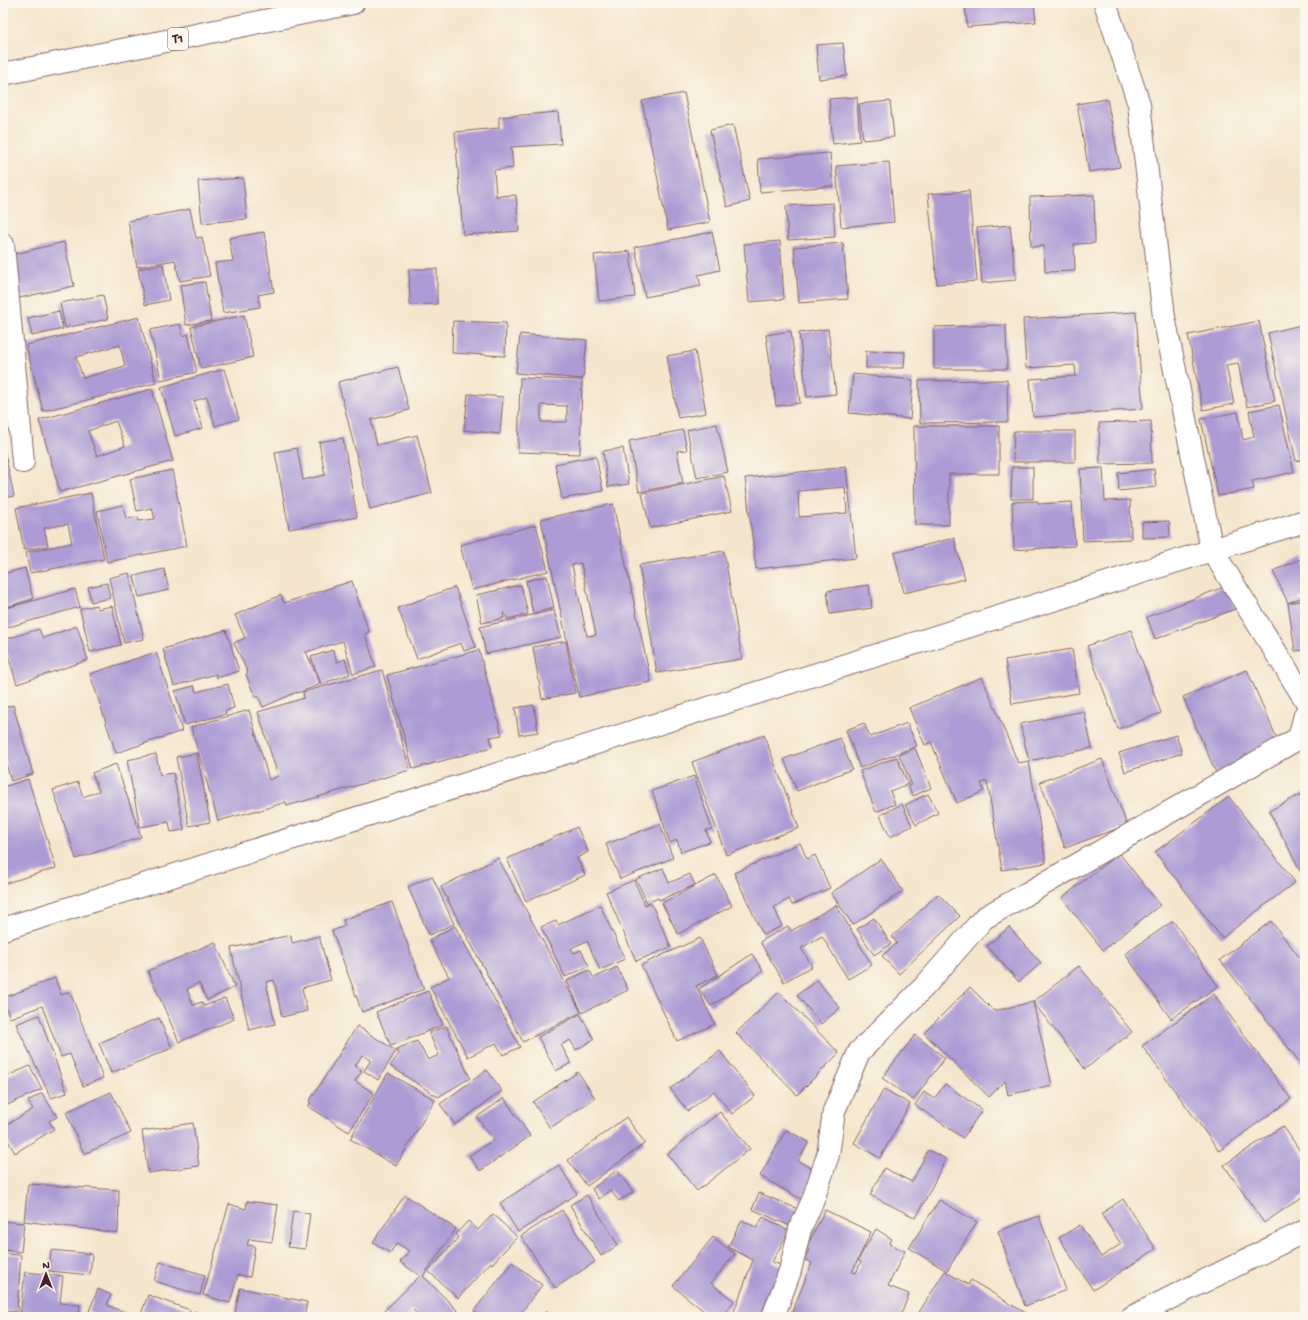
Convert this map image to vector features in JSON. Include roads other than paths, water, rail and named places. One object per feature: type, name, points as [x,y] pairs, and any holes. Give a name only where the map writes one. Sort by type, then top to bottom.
[{"type":"main road","name":"T1","points":[[3,74],[353,3]]},
{"type":"main road","points":[[1105,3],[1139,104],[1164,317],[1212,550],[1305,699]]},
{"type":"main road","points":[[3,245],[23,462]]},
{"type":"main road","points":[[3,929],[1305,521]]},
{"type":"main road","points":[[773,1317],[790,1271],[800,1229],[813,1200],[828,1155],[834,1111],[859,1052],[924,987],[984,918],[1299,738],[1305,715]]},
{"type":"main road","points":[[1132,1317],[1305,1231]]}]
